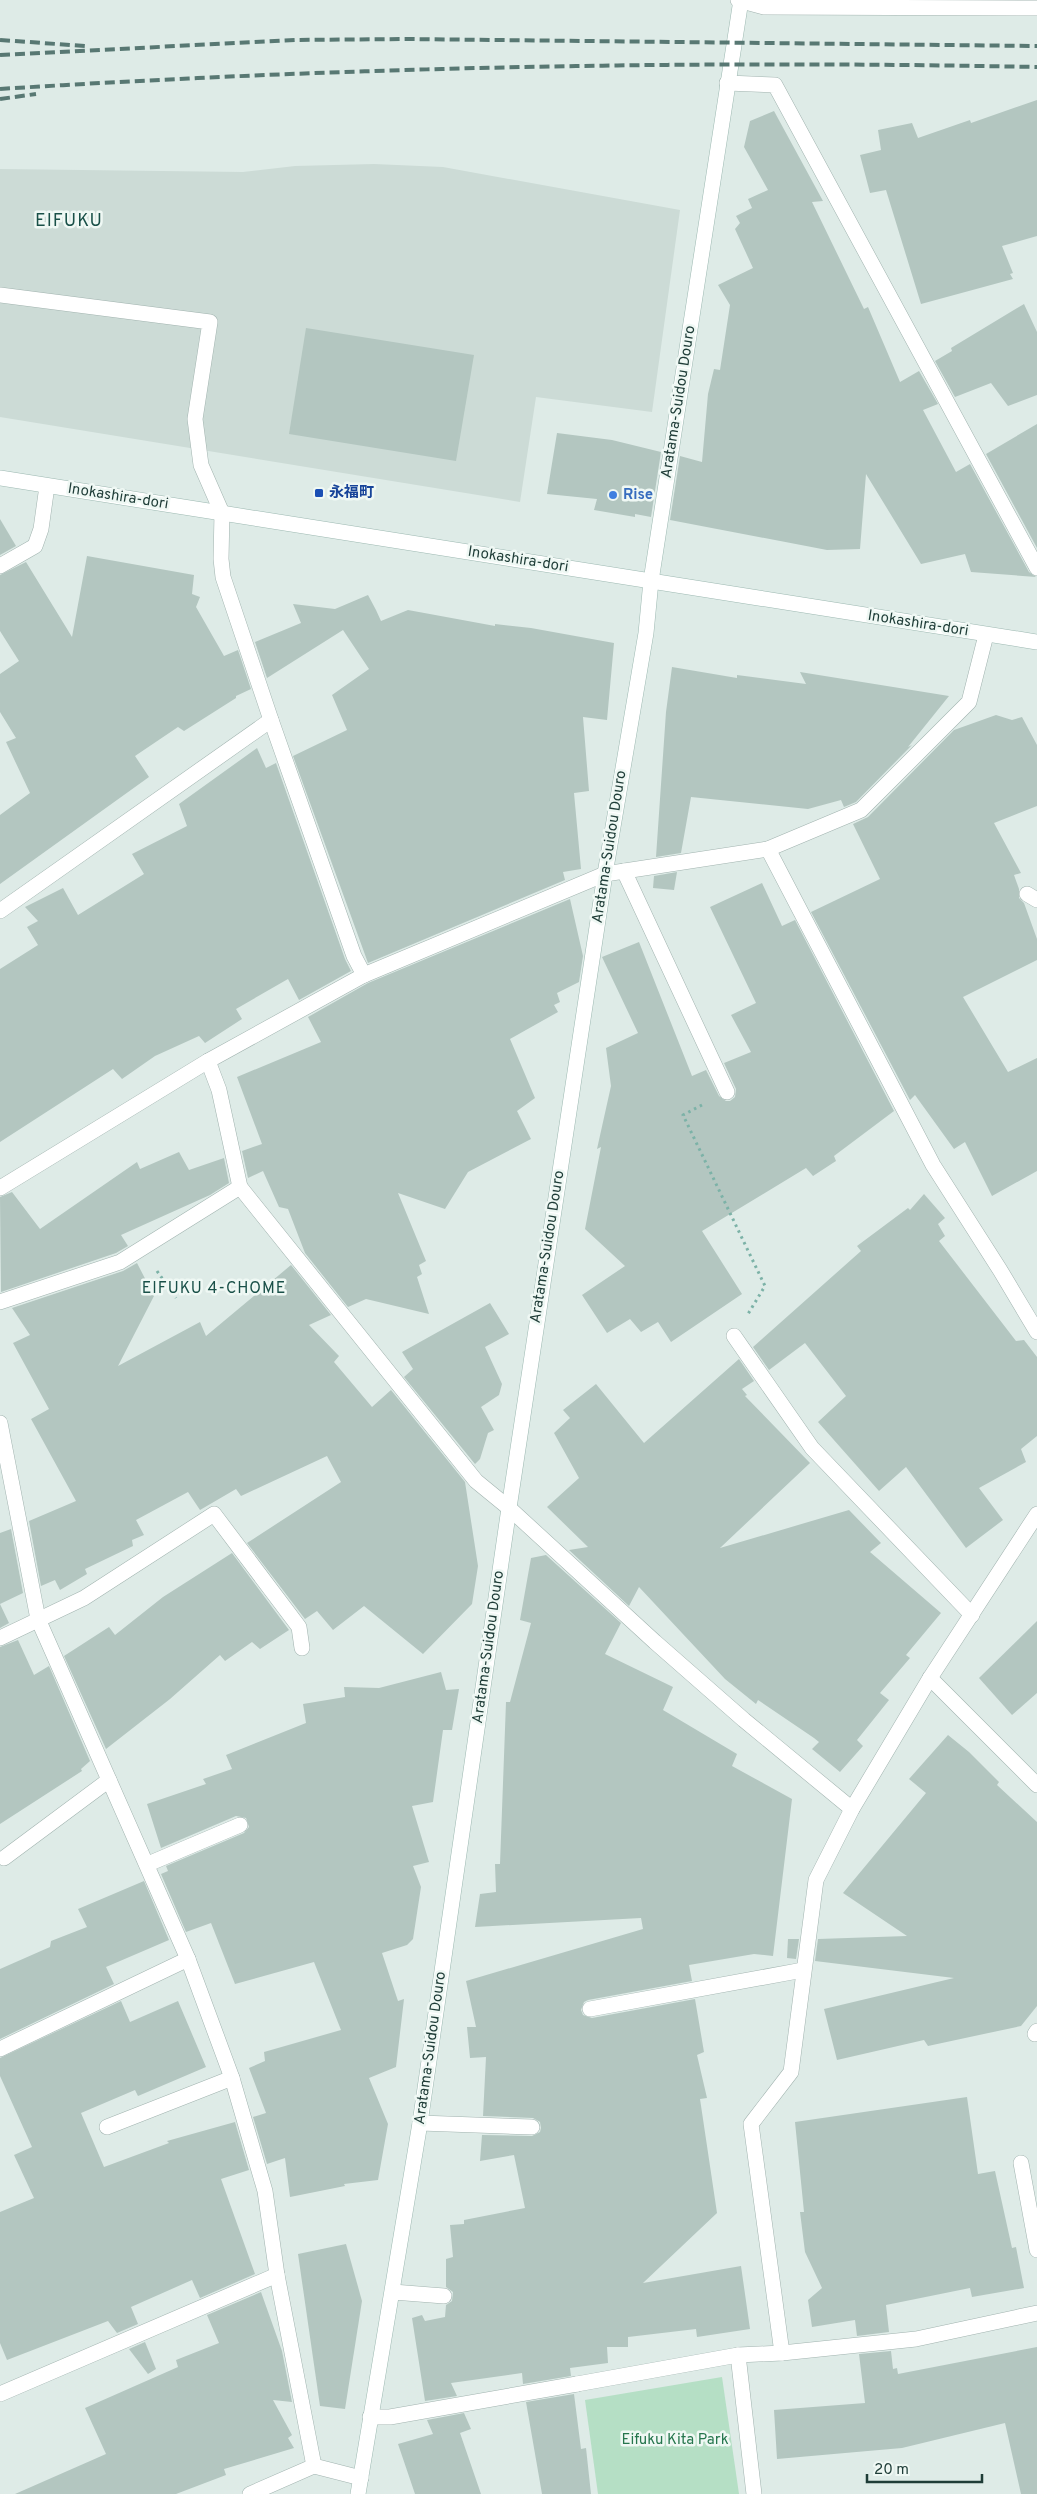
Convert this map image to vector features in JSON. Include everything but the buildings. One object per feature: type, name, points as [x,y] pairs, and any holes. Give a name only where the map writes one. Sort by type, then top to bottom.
[{"type":"street","points":[[740,1],[764,6],[1037,8]]},
{"type":"street","name":"Aratama-Suidou Douro","points":[[358,2494],[420,2123],[509,1508],[605,874],[646,634],[651,581],[740,1]]},
{"type":"street","points":[[727,82],[775,85],[1037,568]]},
{"type":"street","points":[[0,295],[210,322],[196,419],[201,465],[222,514],[221,559],[223,578],[354,956],[364,975]]},
{"type":"street","name":"Inokashira-dori","points":[[0,478],[1037,642]]},
{"type":"street","points":[[0,566],[35,546],[41,529],[47,486]]},
{"type":"street","points":[[0,1188],[208,1061],[364,975],[605,874],[768,849],[862,810],[969,702],[986,634]]},
{"type":"street","points":[[0,911],[271,720]]},
{"type":"street","points":[[768,849],[933,1165],[1037,1332]]},
{"type":"street","points":[[624,871],[727,1092]]},
{"type":"street","points":[[208,1061],[219,1090],[240,1187],[476,1482],[509,1508],[744,1720],[852,1809]]},
{"type":"street","points":[[0,1302],[120,1262],[240,1187]]},
{"type":"street","points":[[734,1336],[812,1448],[972,1615]]},
{"type":"street","points":[[0,1423],[38,1620],[148,1864],[188,1959],[232,2078],[265,2191],[277,2275],[314,2466]]},
{"type":"street","points":[[0,1638],[84,1598],[214,1514],[299,1627],[302,1648]]},
{"type":"street","points":[[782,2353],[751,2124],[791,2072],[816,1880],[852,1809],[930,1678],[1037,1514]]},
{"type":"street","points":[[930,1678],[1037,1785]]},
{"type":"street","points":[[4,1858],[109,1780]]},
{"type":"street","points":[[148,1864],[240,1825]]},
{"type":"street","points":[[0,2049],[188,1959]]},
{"type":"street","points":[[590,2009],[803,1970]]},
{"type":"street","points":[[107,2127],[232,2078]]},
{"type":"street","points":[[420,2123],[532,2127]]},
{"type":"street","points":[[1021,2163],[1037,2250]]},
{"type":"street","points":[[0,2394],[277,2275]]},
{"type":"street","points":[[393,2292],[444,2296]]},
{"type":"street","points":[[370,2418],[390,2417],[738,2355],[782,2353],[916,2339],[1037,2313]]},
{"type":"street","points":[[738,2355],[754,2494]]},
{"type":"street","points":[[250,2494],[314,2466],[361,2478]]},
{"type":"path","points":[[727,1092],[683,1115],[765,1286],[734,1336]]},
{"type":"path","points":[[142,1250],[176,1298]]},
{"type":"shaded area","points":[[374,164],[443,167],[680,210],[652,412],[536,397],[520,502],[0,417],[0,169],[243,172],[295,166]]},
{"type":"green space","name":"Eifuku Kita Park","points":[[722,2377],[739,2494],[598,2494],[585,2400]]},
{"type":"railway","points":[[0,55],[295,40],[406,39],[1037,46]]},
{"type":"railway","points":[[0,40],[85,46]]},
{"type":"railway","points":[[0,89],[259,75],[518,67],[778,64],[1037,67]]},
{"type":"railway","points":[[0,99],[36,94]]},
{"type":"place","name":"永福町","points":[[319,493]]},
{"type":"place","name":"Rise","points":[[613,495]]},
{"type":"district","name":"EIFUKU","points":[[69,221]]},
{"type":"district","name":"EIFUKU 4-CHOME","points":[[214,1289]]}]
